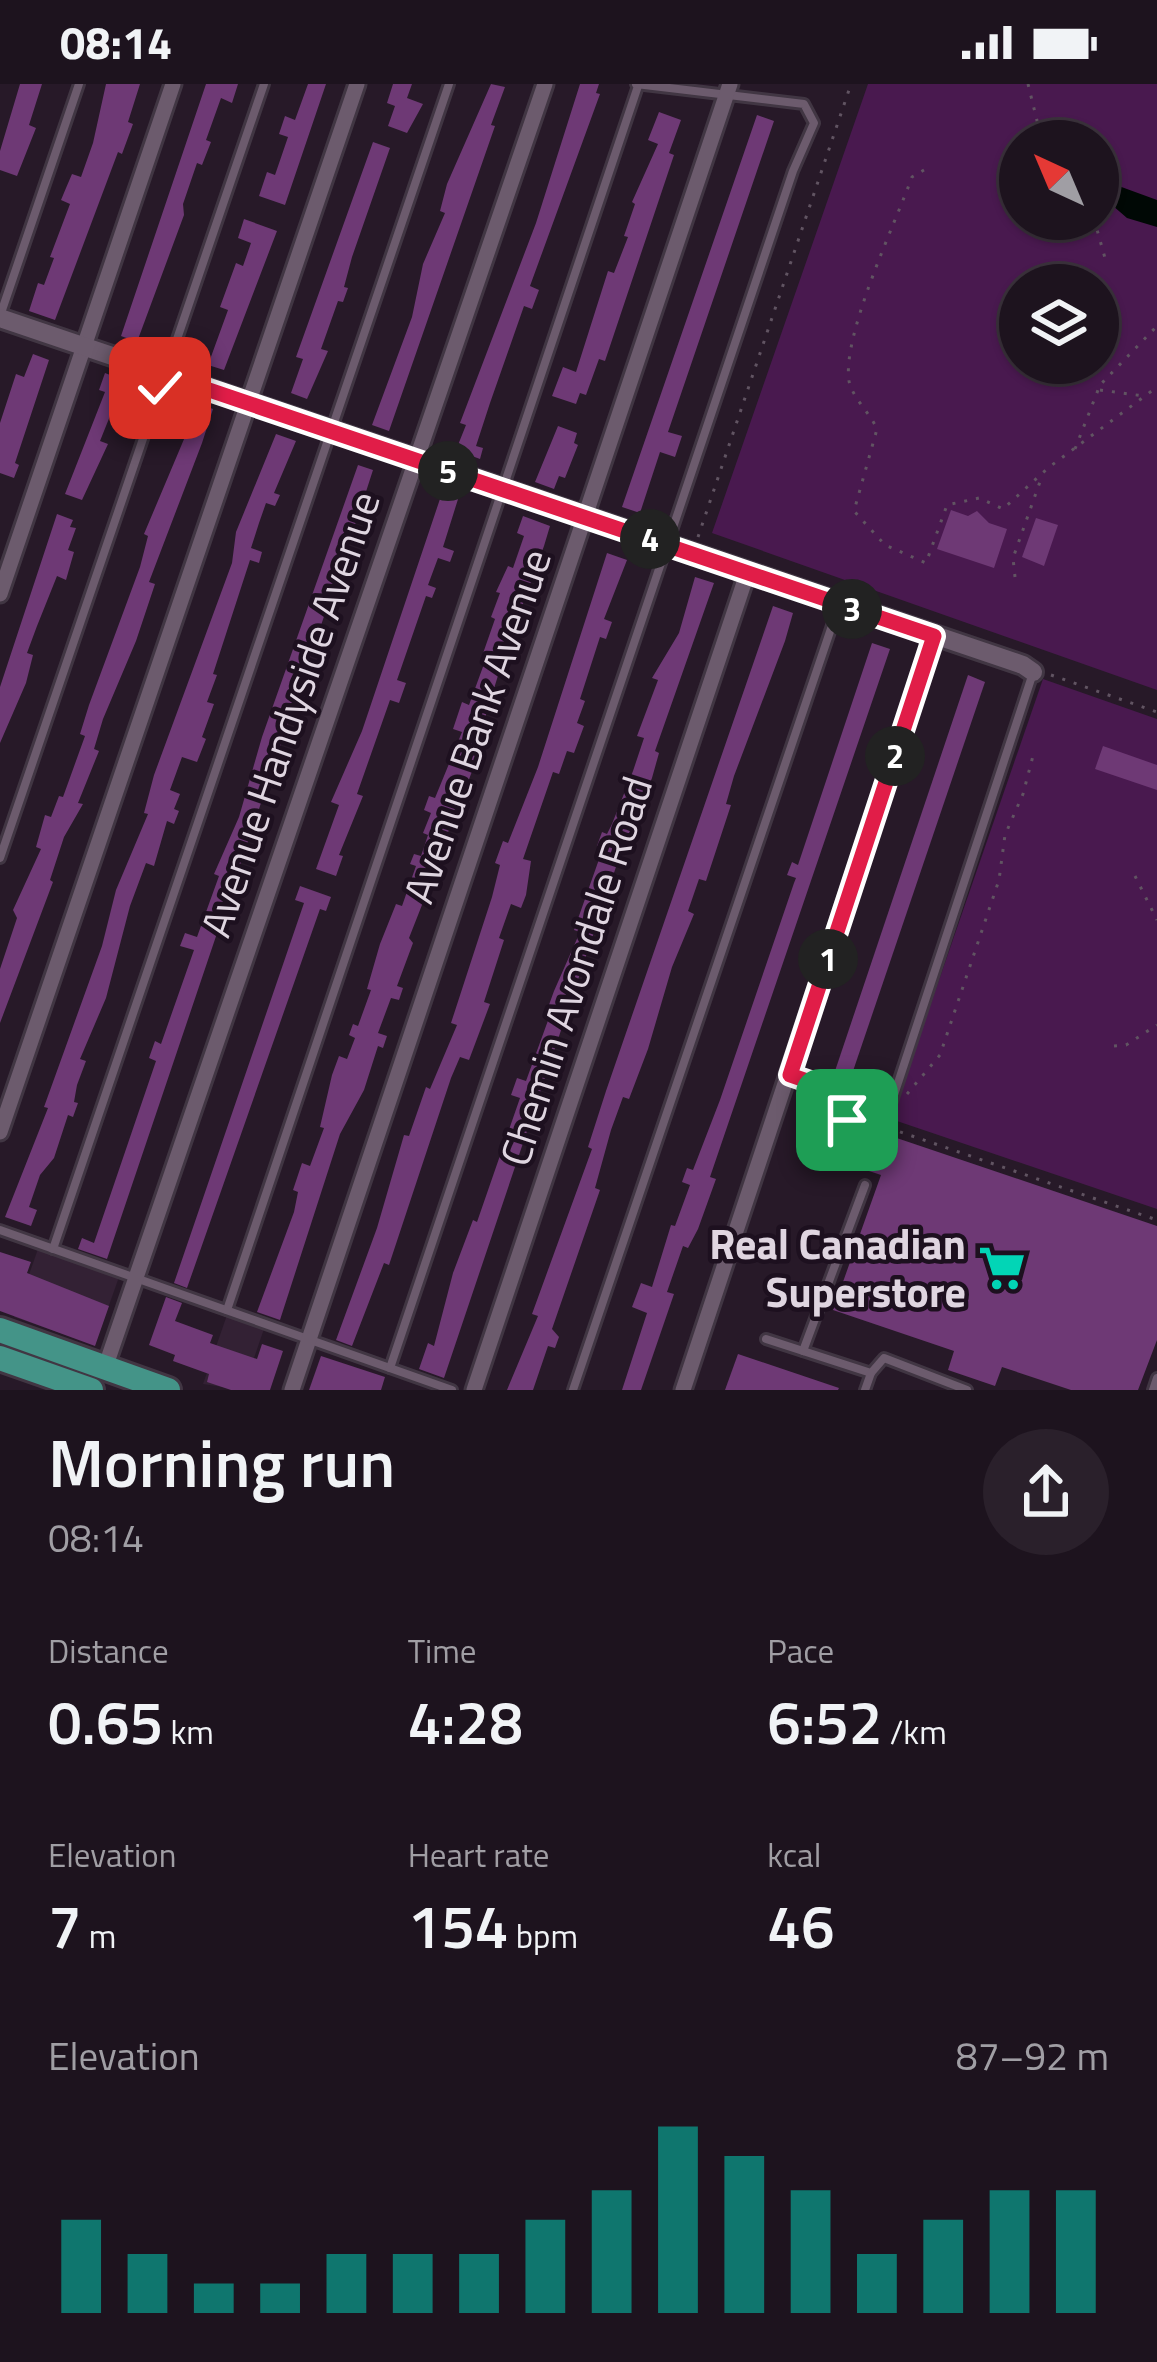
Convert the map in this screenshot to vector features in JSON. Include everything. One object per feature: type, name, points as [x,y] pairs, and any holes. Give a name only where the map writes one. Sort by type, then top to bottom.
[{"type":"highway","points":[[0,1330],[156,1388]]},
{"type":"highway","points":[[0,1358],[91,1390]]},
{"type":"street","points":[[0,594],[173,84]]},
{"type":"street","points":[[0,1132],[357,84]]},
{"type":"street","name":"Avenue Handyside Avenue","points":[[105,1368],[545,84]]},
{"type":"street","name":"Avenue Bank Avenue","points":[[292,1390],[728,90]]},
{"type":"street","points":[[0,318],[1033,672]]},
{"type":"street","name":"Chemin Avondale Road","points":[[474,1390],[747,574]]},
{"type":"street","points":[[682,1390],[934,636]]},
{"type":"lane","points":[[0,318],[79,84]]},
{"type":"lane","points":[[0,858],[264,84]]},
{"type":"lane","points":[[53,1249],[449,84]]},
{"type":"lane","points":[[227,1310],[637,85],[728,90],[804,104],[814,124],[793,171],[665,545],[389,1367]]},
{"type":"lane","points":[[573,1390],[839,605]]},
{"type":"lane","points":[[790,1075],[884,1106],[894,1097],[1033,672]]},
{"type":"lane","points":[[803,1351],[865,1185]]},
{"type":"lane","points":[[0,1230],[452,1390]]},
{"type":"lane","points":[[766,1339],[871,1373]]},
{"type":"lane","points":[[866,1390],[871,1373],[884,1358],[967,1390]]},
{"type":"lane","points":[[1153,1390],[1157,1378]]},
{"type":"path","points":[[692,554],[851,84]]},
{"type":"path","points":[[1028,84],[1037,120]]},
{"type":"path","points":[[924,170],[912,177],[860,318],[848,367],[850,388],[877,429],[854,511],[885,545],[926,563],[947,505],[979,498],[1003,509],[1157,387]]},
{"type":"path","points":[[1100,240],[1106,258]]},
{"type":"path","points":[[1074,451],[1099,389],[1157,326]]},
{"type":"path","points":[[1099,389],[1145,397]]},
{"type":"path","points":[[1015,577],[1013,557],[1043,474]]},
{"type":"path","points":[[1033,672],[1157,712]]},
{"type":"path","points":[[894,1097],[912,1091],[940,1055],[999,880],[1005,836],[1034,752]]},
{"type":"path","points":[[1135,876],[1157,920]]},
{"type":"path","points":[[1114,1046],[1126,1045],[1157,1025]]},
{"type":"path","points":[[830,1149],[854,1097]]},
{"type":"path","points":[[884,1106],[883,1126],[1157,1220]]},
{"type":"shaded area","points":[[868,84],[1157,84],[1157,690],[712,533]]},
{"type":"shaded area","points":[[1119,186],[1157,200],[1157,227],[1119,211]]},
{"type":"shaded area","points":[[1043,679],[1157,719],[1157,1209],[891,1119]]},
{"type":"shaded area","points":[[38,1249],[119,1277],[95,1345],[14,1317]]},
{"type":"shaded area","points":[[227,1315],[264,1329],[243,1390],[203,1384]]},
{"type":"building","points":[[20,84],[42,84],[29,125],[36,128],[17,176],[0,170],[0,151]]},
{"type":"building","points":[[106,84],[140,84],[128,122],[133,124],[55,320],[29,311],[38,283],[44,285],[54,258],[50,257],[70,204],[61,200],[72,174],[81,177]]},
{"type":"building","points":[[206,84],[238,84],[232,103],[221,98],[206,140],[211,142],[202,165],[197,163],[183,204],[184,215],[137,342],[121,336]]},
{"type":"building","points":[[308,84],[326,84],[285,205],[259,196],[267,172],[275,175],[288,137],[279,134],[285,116],[295,120]]},
{"type":"building","points":[[393,84],[412,84],[407,98],[423,104],[407,133],[388,126],[395,106],[387,103]]},
{"type":"building","points":[[491,84],[505,87],[491,125],[495,126],[389,431],[372,425],[412,317],[423,264],[445,213],[440,211],[447,184]]},
{"type":"building","points":[[580,84],[599,84],[596,93],[600,94],[530,286],[539,290],[532,309],[524,306],[490,403],[476,446],[483,448],[480,459],[456,450],[466,425],[460,423],[536,223]]},
{"type":"building","points":[[659,112],[681,120],[669,153],[674,155],[605,361],[599,359],[586,395],[580,393],[576,404],[552,396],[563,367],[576,372],[608,271],[614,273],[628,237],[624,236],[632,202],[658,144],[648,140]]},
{"type":"building","points":[[757,115],[774,121],[668,432],[682,436],[675,457],[660,452],[640,513],[622,507]]},
{"type":"building","points":[[373,142],[390,148],[352,257],[344,287],[348,288],[343,302],[338,301],[321,349],[328,351],[307,399],[291,393],[303,359],[296,357]]},
{"type":"building","points":[[244,219],[277,231],[224,370],[208,365],[228,310],[220,307],[236,263],[243,266],[251,243],[238,238]]},
{"type":"building","points":[[33,354],[49,360],[14,478],[0,473],[0,423],[16,374],[24,377]]},
{"type":"building","points":[[105,373],[123,380],[116,399],[126,403],[126,410],[122,420],[110,416],[100,441],[108,444],[82,500],[65,494],[105,392],[99,390]]},
{"type":"building","points":[[186,399],[213,409],[149,582],[155,584],[136,641],[103,719],[94,749],[99,751],[78,803],[83,804],[64,837],[53,882],[0,1023],[0,969],[17,918],[13,910],[41,849],[36,847],[45,815],[51,817],[59,796],[63,797],[85,736],[80,734],[89,705],[140,567],[148,536],[144,534],[187,432],[175,428]]},
{"type":"building","points":[[558,426],[577,433],[574,443],[578,445],[565,478],[559,476],[554,489],[535,482]]},
{"type":"building","points":[[276,434],[296,441],[274,493],[280,495],[275,506],[266,503],[251,548],[262,552],[259,563],[250,560],[213,674],[217,675],[207,702],[214,704],[202,737],[206,739],[197,762],[182,757],[170,790],[180,794],[174,809],[179,811],[174,824],[167,821],[154,866],[146,863],[130,906],[106,998],[80,1059],[86,1061],[77,1085],[74,1102],[78,1103],[73,1117],[68,1115],[54,1158],[40,1175],[29,1207],[37,1210],[31,1226],[5,1217],[48,1108],[44,1107],[102,946],[116,890],[148,814],[144,813],[154,775],[232,563],[236,532]]},
{"type":"building","points":[[358,465],[373,470],[107,1259],[78,1249],[82,1238],[94,1243],[156,1061],[149,1058],[155,1041],[161,1044],[194,950],[180,946],[185,933],[197,937],[219,876],[214,874],[239,817],[262,737]]},
{"type":"building","points":[[443,490],[459,496],[443,547],[454,551],[450,562],[438,558],[428,585],[436,588],[432,598],[426,596],[397,680],[406,683],[399,703],[390,700],[357,794],[363,796],[339,855],[343,856],[336,876],[316,869],[339,805],[331,802],[362,731]]},
{"type":"building","points":[[951,510],[968,516],[977,511],[989,523],[1007,529],[994,568],[937,549]]},
{"type":"building","points":[[57,514],[73,520],[70,527],[76,528],[68,550],[74,552],[66,580],[57,576],[37,626],[27,653],[33,655],[26,683],[0,743],[0,687]]},
{"type":"building","points":[[523,516],[550,526],[544,546],[504,656],[477,744],[482,745],[468,782],[463,780],[442,854],[409,938],[413,943],[397,986],[403,988],[399,1000],[391,998],[378,1033],[387,1036],[383,1048],[378,1046],[364,1090],[340,1134],[280,1320],[257,1312],[294,1212],[298,1192],[293,1190],[302,1163],[310,1166],[324,1128],[320,1127],[332,1075],[339,1056],[347,1059],[355,1038],[349,1035],[353,1024],[358,1026],[371,990],[367,989],[380,944],[396,904],[402,906],[416,866],[410,864],[414,854],[421,856],[431,813],[424,810],[429,796],[435,798],[462,732],[453,729],[462,702],[469,705],[484,664],[480,662],[495,619],[491,617],[500,593],[496,592],[508,566],[513,568],[524,536],[517,533]]},
{"type":"building","points":[[1036,518],[1058,525],[1044,566],[1022,557]]},
{"type":"building","points":[[607,553],[627,560],[604,619],[612,622],[606,639],[600,637],[580,699],[585,701],[577,723],[584,726],[574,753],[567,751],[559,774],[553,772],[523,859],[531,861],[526,895],[521,908],[511,904],[499,938],[504,940],[484,1002],[490,1004],[469,1060],[460,1057],[451,1078],[389,1265],[384,1263],[352,1346],[336,1340],[377,1228],[404,1135],[409,1136],[426,1087],[430,1089],[457,1025],[451,1023],[492,897],[500,865],[495,863],[503,841],[508,843],[538,767]]},
{"type":"building","points":[[695,577],[714,583],[655,751],[659,753],[652,778],[619,858],[444,1378],[419,1369],[428,1343],[434,1346],[453,1273],[473,1220],[477,1222],[520,1098],[511,1095],[517,1078],[526,1081],[550,1015],[546,1013],[580,932],[574,930],[603,848],[597,846],[602,832],[607,834],[612,824],[633,771],[644,738],[637,736],[658,680],[652,678],[679,633]]},
{"type":"building","points":[[773,606],[793,613],[785,641],[734,776],[726,804],[731,805],[706,881],[699,879],[688,911],[694,914],[672,967],[648,1049],[611,1130],[595,1188],[600,1190],[552,1329],[559,1337],[555,1348],[548,1346],[533,1390],[507,1390],[538,1316],[532,1314],[592,1149],[588,1147],[606,1091]]},
{"type":"building","points":[[872,643],[890,649],[710,1177],[716,1179],[698,1229],[688,1248],[683,1246],[667,1292],[674,1294],[641,1390],[622,1390],[647,1313],[632,1307],[641,1283],[652,1287],[671,1225],[675,1226],[690,1185],[682,1182],[687,1168],[693,1170],[720,1100],[796,878],[787,875],[792,862],[798,865]]},
{"type":"building","points":[[968,675],[985,682],[851,1077],[835,1071]]},
{"type":"building","points":[[1103,746],[1157,765],[1157,790],[1095,769]]},
{"type":"building","points":[[300,886],[331,897],[326,911],[320,909],[187,1288],[174,1283],[304,903],[295,900]]},
{"type":"building","name":"Real Canadian Superstore","points":[[873,1130],[1157,1226],[1157,1340],[1138,1390],[1071,1390],[1002,1367],[995,1386],[948,1370],[954,1351],[833,1310],[881,1175],[860,1168]]},
{"type":"building","points":[[0,1252],[31,1262],[27,1273],[109,1306],[95,1346],[0,1311]]},
{"type":"building","points":[[166,1297],[182,1303],[175,1321],[213,1335],[210,1343],[257,1359],[262,1344],[283,1351],[270,1390],[231,1390],[207,1382],[209,1374],[173,1361],[175,1355],[149,1345]]},
{"type":"building","points":[[738,1354],[839,1388],[725,1390]]},
{"type":"building","points":[[321,1356],[385,1377],[381,1390],[309,1390]]},
{"type":"place","name":"Real Canadian Superstore","points":[[1002,1268]]},
{"type":"route","points":[[160,388],[165,375],[934,636],[790,1075],[854,1097],[847,1120]]}]
